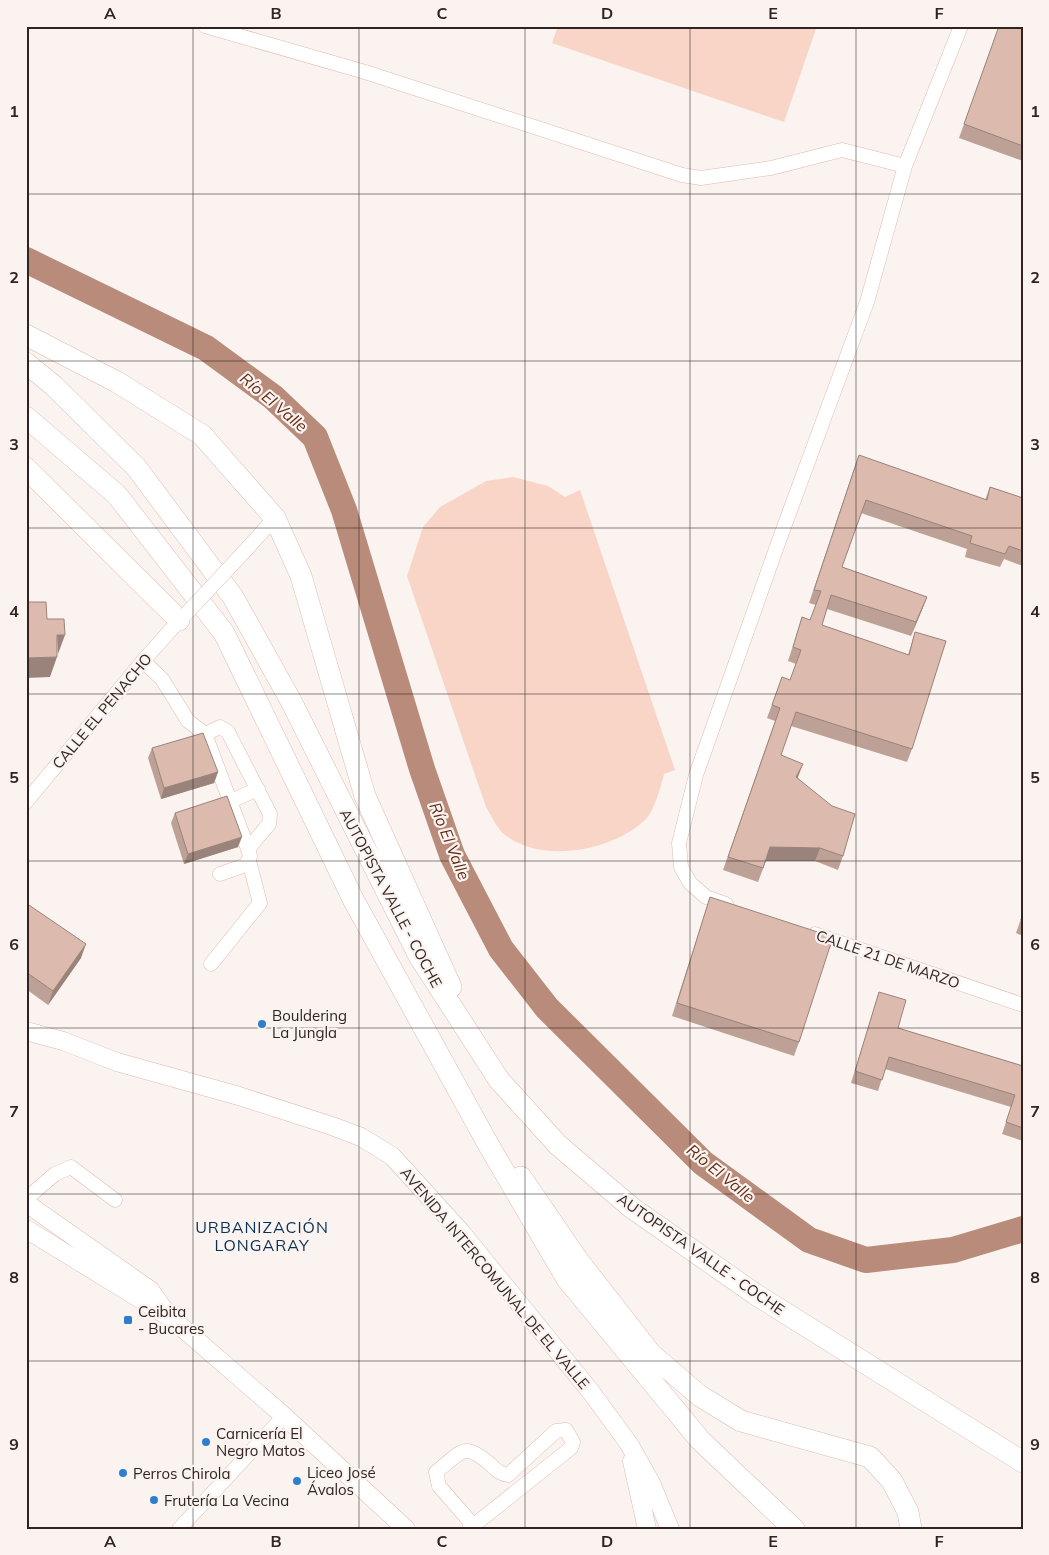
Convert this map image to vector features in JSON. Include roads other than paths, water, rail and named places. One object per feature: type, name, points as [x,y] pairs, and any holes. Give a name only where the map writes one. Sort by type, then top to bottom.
[{"type":"highway","points":[[26,335],[117,382],[202,435],[275,518],[301,576],[365,796],[478,1049]]},
{"type":"highway","name":"AUTOPISTA VALLE - COCHE","points":[[26,363],[54,386],[136,467],[233,597],[291,701],[418,956],[499,1080],[558,1145],[632,1208],[754,1294],[1023,1462]]},
{"type":"highway","name":"AUTOPISTA VALLE - COCHE","points":[[26,418],[117,495],[224,633],[354,901],[488,1144],[567,1280],[700,1440],[794,1529]]},
{"type":"highway","points":[[26,468],[182,617]]},
{"type":"highway","points":[[488,1144],[510,1160],[577,1259],[651,1354],[700,1396],[741,1421],[870,1457],[892,1481],[908,1512],[911,1529]]},
{"type":"main road","name":"AVENIDA INTERCOMUNAL DE EL VALLE","points":[[26,1031],[63,1041],[117,1062],[239,1096],[332,1126],[361,1137],[392,1156],[461,1232],[550,1341],[629,1444],[651,1483],[670,1529]]},
{"type":"main road","points":[[26,1203],[150,1290],[171,1318]]},
{"type":"main road","points":[[26,1229],[171,1318],[284,1416],[406,1529]]},
{"type":"main road","points":[[629,1444],[646,1528]]},
{"type":"street","points":[[205,26],[365,72],[682,176],[701,178],[772,168],[842,150],[905,166]]},
{"type":"street","points":[[743,909],[706,897],[690,883],[681,867],[679,843],[696,775],[781,535],[867,302],[905,166],[961,26]]},
{"type":"street","name":"CALLE EL PENACHO","points":[[26,802],[143,661],[275,518]]},
{"type":"street","points":[[143,661],[162,678],[188,721],[205,734],[249,855],[260,898],[259,908],[211,964]]},
{"type":"street","points":[[205,734],[220,727],[228,732],[258,789],[271,820],[249,855],[246,865],[220,874]]},
{"type":"street","points":[[230,801],[258,789]]},
{"type":"street","name":"CALLE 21 DE MARZO","points":[[798,928],[1023,1004]]},
{"type":"street","points":[[26,1199],[55,1174],[71,1167],[115,1200]]},
{"type":"street","points":[[179,1529],[284,1416]]},
{"type":"street","points":[[556,1430],[566,1430],[573,1442],[571,1448],[471,1527],[439,1486],[436,1472],[462,1452],[471,1450],[502,1474],[508,1475],[556,1430]]},
{"type":"waterway","name":"Río El Valle","points":[[26,260],[206,348],[273,397],[315,437],[344,510],[422,769],[452,855],[501,949],[547,1008],[703,1163],[809,1240],[866,1260],[953,1250],[1023,1229]]},
{"type":"place","name":"Bouldering La Jungla","points":[[262,1024]]},
{"type":"place","name":"Ceibita - Bucares","points":[[128,1320]]},
{"type":"place","name":"Carnicería El Negro Matos","points":[[206,1442]]},
{"type":"place","name":"Perros Chirola","points":[[123,1473]]},
{"type":"place","name":"Liceo José Ávalos","points":[[297,1481]]},
{"type":"place","name":"Frutería La Vecina","points":[[154,1500]]},
{"type":"district","name":"URBANIZACIÓN LONGARAY","points":[[262,1236]]}]
